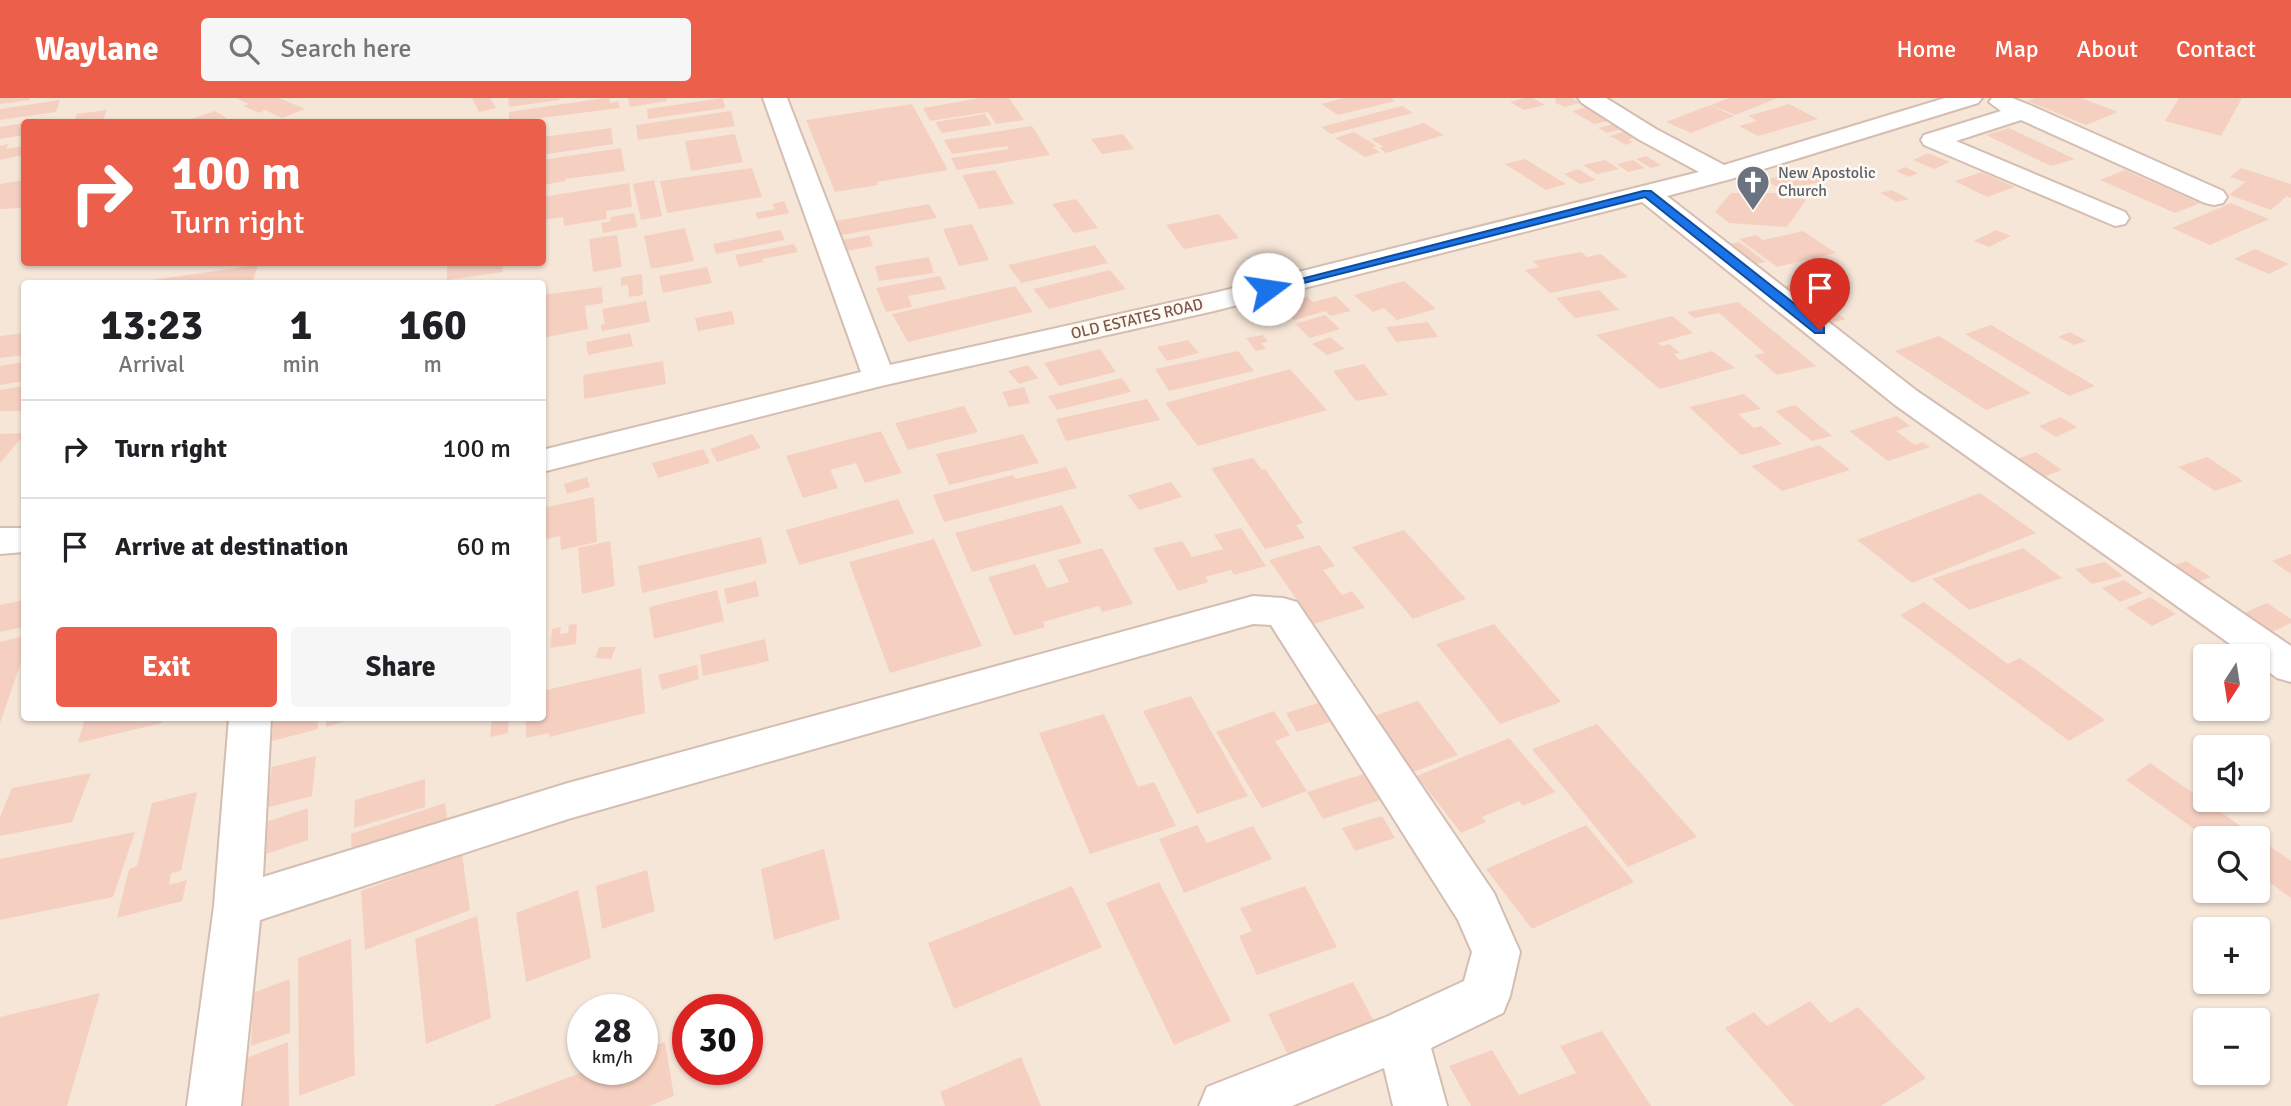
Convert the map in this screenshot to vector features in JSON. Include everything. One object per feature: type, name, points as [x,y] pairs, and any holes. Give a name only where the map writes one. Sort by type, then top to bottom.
[{"type":"street","points":[[775,98],[879,377]]},
{"type":"street","points":[[1590,98],[1647,134],[1722,174]]},
{"type":"street","name":"OLD ESTATES ROAD","points":[[546,460],[879,377],[1214,302],[1722,174],[1970,98]]},
{"type":"street","points":[[1993,98],[2214,197]]},
{"type":"street","points":[[2024,111],[1933,140],[2115,218]]},
{"type":"street","points":[[1647,193],[1906,398],[2291,667]]},
{"type":"street","points":[[0,541],[21,540]]},
{"type":"street","points":[[238,906],[568,801],[947,693],[1253,610],[1283,612],[1477,908],[1496,953],[1485,996],[1402,1035],[1226,1106]]},
{"type":"street","points":[[214,1106],[238,906],[250,721]]},
{"type":"street","points":[[1402,1035],[1420,1106]]},
{"type":"shaded area","points":[[0,98],[2291,98],[2291,1106],[0,1106]]},
{"type":"building","points":[[0,98],[30,98],[30,100],[0,104]]},
{"type":"building","points":[[236,98],[279,98],[305,109],[282,118],[265,110],[259,113],[243,106],[249,104]]},
{"type":"building","points":[[472,98],[490,98],[496,108],[479,112]]},
{"type":"building","points":[[508,98],[559,98],[559,100],[509,107]]},
{"type":"building","points":[[604,98],[609,98],[610,103],[618,101],[620,108],[533,119],[509,119],[509,112]]},
{"type":"building","points":[[628,98],[666,98],[667,101],[630,107]]},
{"type":"building","points":[[723,98],[725,108],[648,119],[647,109]]},
{"type":"building","points":[[980,98],[1009,98],[1024,120],[996,124],[988,112],[930,121],[923,108]]},
{"type":"building","points":[[1344,98],[1391,98],[1395,101],[1338,115],[1321,104]]},
{"type":"building","points":[[1533,98],[1545,105],[1524,110],[1510,102]]},
{"type":"building","points":[[1556,98],[1572,98],[1580,103],[1565,107],[1555,103]]},
{"type":"building","points":[[1728,98],[1778,98],[1735,115],[1711,105]]},
{"type":"building","points":[[2036,98],[2081,98],[2118,112],[2086,125],[2027,101]]},
{"type":"building","points":[[2179,98],[2242,98],[2221,136],[2165,121]]},
{"type":"building","points":[[60,100],[56,112],[0,120],[0,109]]},
{"type":"building","points":[[912,104],[948,170],[835,192],[806,120]]},
{"type":"building","points":[[1789,104],[1818,119],[1758,136],[1739,126],[1757,121],[1748,116]]},
{"type":"building","points":[[1710,105],[1734,116],[1691,133],[1666,122]]},
{"type":"building","points":[[1402,106],[1413,113],[1331,134],[1321,127]]},
{"type":"building","points":[[1590,106],[1612,120],[1594,124],[1572,111]]},
{"type":"building","points":[[107,110],[103,119],[75,119],[77,114]]},
{"type":"building","points":[[215,111],[227,118],[224,119],[191,119]]},
{"type":"building","points":[[731,111],[735,126],[638,140],[636,125]]},
{"type":"building","points":[[985,114],[992,125],[942,133],[935,122]]},
{"type":"building","points":[[1424,123],[1444,135],[1386,153],[1379,148],[1384,147],[1371,139]]},
{"type":"building","points":[[21,124],[21,136],[0,139],[0,127]]},
{"type":"building","points":[[1614,124],[1623,129],[1607,133],[1598,128]]},
{"type":"building","points":[[1032,126],[1050,155],[957,170],[951,158],[1009,149],[1007,146],[952,154],[944,140]]},
{"type":"building","points":[[611,128],[613,144],[546,154],[546,136]]},
{"type":"building","points":[[2009,128],[2075,159],[2051,166],[1986,135]]},
{"type":"building","points":[[1628,130],[1638,136],[1628,140],[1633,142],[1626,145],[1610,136]]},
{"type":"building","points":[[1354,132],[1377,146],[1372,147],[1380,152],[1365,157],[1335,138]]},
{"type":"building","points":[[735,134],[743,162],[691,171],[685,141]]},
{"type":"building","points":[[1123,134],[1134,149],[1102,154],[1091,139]]},
{"type":"building","points":[[8,144],[6,149],[21,146],[21,156],[0,160],[0,146]]},
{"type":"building","points":[[621,148],[625,171],[565,179],[546,184],[546,159]]},
{"type":"building","points":[[1928,153],[1950,162],[1934,169],[1913,160]]},
{"type":"building","points":[[1646,156],[1661,165],[1651,168],[1636,159]]},
{"type":"building","points":[[1525,159],[1566,184],[1546,190],[1505,164]]},
{"type":"building","points":[[1605,160],[1619,169],[1597,174],[1583,165]]},
{"type":"building","points":[[1633,160],[1645,168],[1628,172],[1617,164]]},
{"type":"building","points":[[1905,167],[1918,173],[1909,177],[1896,171]]},
{"type":"building","points":[[752,168],[762,197],[667,213],[660,181]]},
{"type":"building","points":[[2241,168],[2291,184],[2291,198],[2287,196],[2271,210],[2229,195],[2245,182],[2230,177]]},
{"type":"building","points":[[1578,169],[1596,180],[1580,184],[1564,174]]},
{"type":"building","points":[[1808,169],[1827,180],[1784,191],[1765,180]]},
{"type":"building","points":[[995,170],[1014,204],[979,209],[962,175]]},
{"type":"building","points":[[2125,170],[2200,203],[2175,213],[2100,180]]},
{"type":"building","points":[[1982,172],[2015,187],[1987,197],[1955,181]]},
{"type":"building","points":[[21,180],[21,208],[0,209],[0,184]]},
{"type":"building","points":[[654,180],[662,216],[641,220],[633,184]]},
{"type":"building","points":[[629,183],[632,207],[606,211],[607,219],[564,226],[563,217],[546,219],[546,196]]},
{"type":"building","points":[[1892,190],[1909,199],[1897,202],[1880,193]]},
{"type":"building","points":[[1731,193],[1789,193],[1806,200],[1787,227],[1729,223],[1715,212]]},
{"type":"building","points":[[1076,199],[1098,228],[1074,233],[1052,204]]},
{"type":"building","points":[[784,201],[789,213],[758,219],[755,213],[775,209],[772,204]]},
{"type":"building","points":[[2231,203],[2269,219],[2210,245],[2172,228]]},
{"type":"building","points":[[929,204],[937,218],[842,235],[836,221]]},
{"type":"building","points":[[634,213],[637,227],[603,233],[601,223],[611,221],[610,217]]},
{"type":"building","points":[[1219,214],[1239,238],[1184,249],[1166,225]]},
{"type":"building","points":[[972,224],[989,260],[959,266],[943,229]]},
{"type":"building","points":[[685,228],[694,261],[651,269],[644,236]]},
{"type":"building","points":[[780,230],[785,240],[716,254],[713,244]]},
{"type":"building","points":[[1996,230],[2011,236],[1989,247],[1974,241]]},
{"type":"building","points":[[1803,231],[1836,253],[1777,267],[1739,239],[1756,235],[1763,240]]},
{"type":"building","points":[[617,235],[622,267],[593,272],[589,239]]},
{"type":"building","points":[[869,235],[873,246],[846,251],[842,240]]},
{"type":"building","points":[[1739,242],[1766,262],[1752,265],[1725,245]]},
{"type":"building","points":[[794,244],[798,252],[739,267],[735,255]]},
{"type":"building","points":[[1095,245],[1108,263],[1021,283],[1008,265]]},
{"type":"building","points":[[2255,249],[2289,264],[2269,274],[2234,259]]},
{"type":"building","points":[[1581,252],[1587,257],[1601,254],[1628,277],[1550,293],[1525,270],[1539,267],[1533,261]]},
{"type":"building","points":[[929,257],[934,273],[879,281],[875,266]]},
{"type":"building","points":[[251,266],[258,266],[253,280],[151,280]]},
{"type":"building","points":[[447,266],[502,266],[503,272],[447,280]]},
{"type":"building","points":[[707,267],[712,283],[663,293],[659,276]]},
{"type":"building","points":[[1110,270],[1126,289],[1049,309],[1033,289]]},
{"type":"building","points":[[642,274],[643,295],[629,297],[628,285],[621,286],[621,277]]},
{"type":"building","points":[[940,276],[946,289],[908,296],[912,307],[886,312],[876,288]]},
{"type":"building","points":[[1810,279],[1820,287],[1789,295],[1778,288]]},
{"type":"building","points":[[1404,281],[1436,309],[1397,320],[1384,308],[1373,312],[1354,295]]},
{"type":"building","points":[[1015,286],[1033,312],[908,342],[892,314]]},
{"type":"building","points":[[602,287],[603,303],[585,306],[588,329],[546,337],[546,294]]},
{"type":"building","points":[[1599,290],[1619,310],[1575,318],[1556,298]]},
{"type":"building","points":[[1820,292],[1837,304],[1813,310],[1796,298]]},
{"type":"building","points":[[1336,296],[1351,311],[1330,316],[1326,311],[1294,320],[1280,304],[1308,297],[1313,302]]},
{"type":"building","points":[[646,301],[650,322],[602,331],[601,325],[605,324],[602,309]]},
{"type":"building","points":[[1738,302],[1816,366],[1777,375],[1754,355],[1765,353],[1719,313],[1694,318],[1687,312]]},
{"type":"building","points":[[1830,309],[1846,319],[1832,323],[1817,314]]},
{"type":"building","points":[[732,311],[735,324],[698,331],[695,318]]},
{"type":"building","points":[[1325,315],[1340,329],[1310,338],[1295,324]]},
{"type":"building","points":[[1672,316],[1693,333],[1658,343],[1661,346],[1669,344],[1680,353],[1674,354],[1680,360],[1712,351],[1735,368],[1660,389],[1596,335]]},
{"type":"building","points":[[1428,322],[1438,337],[1396,342],[1386,327]]},
{"type":"building","points":[[1991,325],[2095,386],[2069,396],[1965,334]]},
{"type":"building","points":[[2070,332],[2086,341],[2074,345],[2058,337]]},
{"type":"building","points":[[21,333],[21,355],[0,358],[0,336]]},
{"type":"building","points":[[630,333],[633,346],[588,355],[586,342]]},
{"type":"building","points":[[1263,335],[1268,342],[1261,343],[1266,349],[1256,351],[1246,338]]},
{"type":"building","points":[[1939,336],[2031,393],[1986,410],[1895,351]]},
{"type":"building","points":[[1330,337],[1345,349],[1327,355],[1312,344]]},
{"type":"building","points":[[1188,340],[1199,353],[1167,361],[1157,347]]},
{"type":"building","points":[[1100,349],[1116,372],[1059,386],[1044,363]]},
{"type":"building","points":[[1238,351],[1254,371],[1169,391],[1155,369]]},
{"type":"building","points":[[663,361],[666,384],[584,399],[583,375]]},
{"type":"building","points":[[21,362],[21,382],[0,385],[0,366]]},
{"type":"building","points":[[1364,364],[1388,395],[1356,401],[1333,371]]},
{"type":"building","points":[[1028,365],[1038,378],[1019,384],[1008,371]]},
{"type":"building","points":[[1290,369],[1327,410],[1198,446],[1165,403]]},
{"type":"building","points":[[1122,378],[1131,392],[1057,410],[1048,396]]},
{"type":"building","points":[[21,386],[21,411],[0,411],[0,390]]},
{"type":"building","points":[[1024,387],[1030,403],[1009,407],[1002,392]]},
{"type":"building","points":[[1744,394],[1761,409],[1738,414],[1754,428],[1761,426],[1782,444],[1741,455],[1689,407]]},
{"type":"building","points":[[1147,399],[1160,420],[1066,441],[1056,419]]},
{"type":"building","points":[[1795,405],[1832,436],[1812,441],[1775,411]]},
{"type":"building","points":[[964,406],[978,432],[908,450],[895,423]]},
{"type":"building","points":[[1897,416],[1910,426],[1896,431],[1915,445],[1922,442],[1930,447],[1888,461],[1849,431]]},
{"type":"building","points":[[2060,417],[2077,427],[2056,437],[2039,426]]},
{"type":"building","points":[[881,431],[902,473],[865,483],[856,463],[830,470],[838,488],[803,498],[786,456]]},
{"type":"building","points":[[21,433],[21,438],[0,463],[0,434]]},
{"type":"building","points":[[752,434],[761,448],[717,462],[710,449]]},
{"type":"building","points":[[1023,434],[1039,463],[949,485],[936,454]]},
{"type":"building","points":[[1819,445],[1850,470],[1782,491],[1751,466]]},
{"type":"building","points":[[703,449],[710,463],[658,478],[652,463]]},
{"type":"building","points":[[2036,452],[2062,470],[2040,478],[2014,460]]},
{"type":"building","points":[[2207,457],[2243,481],[2215,491],[2178,467]]},
{"type":"building","points":[[1253,458],[1262,470],[1265,469],[1303,523],[1296,525],[1305,538],[1265,549],[1211,468]]},
{"type":"building","points":[[1066,467],[1077,488],[944,522],[933,495],[1013,475],[1016,479]]},
{"type":"building","points":[[587,477],[590,487],[567,494],[564,484]]},
{"type":"building","points":[[1171,482],[1182,497],[1139,510],[1128,495]]},
{"type":"building","points":[[1980,493],[2036,533],[1912,583],[1857,540]]},
{"type":"building","points":[[594,497],[597,542],[561,550],[560,536],[546,539],[546,507]]},
{"type":"building","points":[[898,499],[914,533],[799,565],[786,530]]},
{"type":"building","points":[[1062,505],[1082,543],[972,572],[955,533]]},
{"type":"building","points":[[1241,528],[1266,566],[1234,575],[1231,570],[1205,577],[1209,582],[1178,591],[1153,548],[1182,541],[1192,557],[1223,549],[1214,535]]},
{"type":"building","points":[[1404,530],[1466,599],[1413,619],[1352,547]]},
{"type":"building","points":[[761,537],[767,563],[642,593],[638,566]]},
{"type":"building","points":[[934,539],[982,646],[890,673],[849,562]]},
{"type":"building","points":[[610,541],[615,586],[582,594],[578,548]]},
{"type":"building","points":[[1319,545],[1335,566],[1323,570],[1342,595],[1352,591],[1365,608],[1314,624],[1269,560]]},
{"type":"building","points":[[1102,548],[1133,604],[1102,612],[1099,606],[1043,622],[1045,627],[1014,636],[988,577],[1035,564],[1047,588],[1069,582],[1058,560]]},
{"type":"building","points":[[2023,548],[2062,578],[1969,610],[1932,579]]},
{"type":"building","points":[[2291,554],[2291,574],[2272,561]]},
{"type":"building","points":[[2186,561],[2211,577],[2188,586],[2163,569]]},
{"type":"building","points":[[2105,562],[2123,576],[2092,584],[2075,569]]},
{"type":"building","points":[[2124,580],[2143,593],[2120,602],[2102,588]]},
{"type":"building","points":[[756,581],[759,596],[727,604],[724,589]]},
{"type":"building","points":[[717,590],[724,621],[654,639],[649,607]]},
{"type":"building","points":[[2150,597],[2176,614],[2152,626],[2126,608]]},
{"type":"building","points":[[21,601],[21,628],[0,632],[0,605]]},
{"type":"building","points":[[1924,602],[2008,664],[2020,658],[2105,720],[2069,741],[1900,615]]},
{"type":"building","points":[[2267,603],[2291,619],[2291,623],[2272,632],[2244,613]]},
{"type":"building","points":[[577,623],[576,644],[550,648],[552,629],[561,627],[560,634],[568,633],[569,625]]},
{"type":"building","points":[[1494,624],[1561,702],[1500,724],[1436,644]]},
{"type":"building","points":[[21,637],[21,663],[0,723],[0,642]]},
{"type":"building","points":[[765,639],[769,661],[703,676],[700,655]]},
{"type":"building","points":[[599,647],[616,647],[611,659],[595,658]]},
{"type":"building","points":[[697,665],[699,679],[662,690],[658,675]]},
{"type":"building","points":[[641,668],[645,713],[549,737],[549,733],[526,738],[526,721],[546,721],[546,690]]},
{"type":"building","points":[[1191,696],[1248,796],[1197,814],[1143,711]]},
{"type":"building","points":[[1328,700],[1340,719],[1297,732],[1286,713]]},
{"type":"building","points":[[1418,701],[1458,755],[1408,774],[1368,718]]},
{"type":"building","points":[[1274,711],[1290,735],[1275,741],[1307,791],[1262,808],[1216,732]]},
{"type":"building","points":[[1104,714],[1138,787],[1154,782],[1176,826],[1090,854],[1039,733]]},
{"type":"building","points":[[84,721],[162,721],[162,723],[78,743]]},
{"type":"building","points":[[273,721],[318,721],[318,729],[272,741]]},
{"type":"building","points":[[326,721],[346,721],[326,727]]},
{"type":"building","points":[[492,721],[509,721],[508,733],[490,737]]},
{"type":"building","points":[[1597,724],[1697,837],[1628,867],[1532,749]]},
{"type":"building","points":[[1509,738],[1555,792],[1523,806],[1519,801],[1482,817],[1486,822],[1461,833],[1417,776]]},
{"type":"building","points":[[316,756],[312,796],[266,808],[272,767]]},
{"type":"building","points":[[2150,763],[2193,793],[2193,812],[2221,812],[2241,826],[2193,828],[2126,780]]},
{"type":"building","points":[[1373,771],[1389,797],[1323,819],[1307,792]]},
{"type":"building","points":[[91,773],[72,822],[0,836],[0,817],[12,788]]},
{"type":"building","points":[[425,779],[425,807],[354,828],[355,800]]},
{"type":"building","points":[[197,792],[181,871],[171,873],[169,885],[187,880],[182,901],[117,918],[129,869],[137,866],[152,803]]},
{"type":"building","points":[[445,803],[447,819],[434,823],[435,835],[352,862],[351,834]]},
{"type":"building","points":[[308,808],[308,840],[263,855],[263,823]]},
{"type":"building","points":[[1382,816],[1395,838],[1355,851],[1342,828]]},
{"type":"building","points":[[1197,825],[1207,843],[1253,826],[1272,859],[1184,893],[1159,839]]},
{"type":"building","points":[[1586,825],[1634,882],[1532,929],[1486,869]]},
{"type":"building","points":[[135,832],[113,897],[0,920],[0,859]]},
{"type":"building","points":[[2270,846],[2291,861],[2291,898],[2270,883]]},
{"type":"building","points":[[824,849],[840,919],[774,940],[761,869]]},
{"type":"building","points":[[462,854],[470,910],[365,950],[361,891]]},
{"type":"building","points":[[647,870],[655,911],[602,929],[596,886]]},
{"type":"building","points":[[1159,882],[1231,1021],[1174,1045],[1106,903]]},
{"type":"building","points":[[1072,886],[1102,947],[954,1009],[928,943]]},
{"type":"building","points":[[1305,886],[1337,947],[1257,975],[1239,936],[1252,931],[1240,908]]},
{"type":"building","points":[[578,890],[591,958],[526,982],[516,913]]},
{"type":"building","points":[[477,916],[491,1018],[426,1044],[415,939]]},
{"type":"building","points":[[351,939],[355,1075],[299,1096],[298,958]]},
{"type":"building","points":[[290,979],[290,1033],[251,1046],[253,993]]},
{"type":"building","points":[[1353,982],[1377,1027],[1291,1061],[1268,1014]]},
{"type":"building","points":[[100,993],[67,1106],[0,1106],[0,1017]]},
{"type":"building","points":[[1810,1001],[1830,1023],[1858,1007],[1926,1078],[1881,1106],[1794,1106],[1725,1028],[1754,1012],[1767,1026]]},
{"type":"building","points":[[1602,1031],[1651,1106],[1471,1106],[1449,1066],[1492,1050],[1519,1095],[1576,1073],[1560,1046]]},
{"type":"building","points":[[288,1042],[289,1106],[241,1106],[241,1060]]},
{"type":"building","points":[[665,1042],[674,1096],[649,1106],[493,1106],[567,1078],[567,1085],[658,1085],[658,1044]]},
{"type":"building","points":[[1021,1057],[1041,1106],[945,1106],[940,1092]]},
{"type":"place","name":"New Apostolic Church","points":[[1753,212]]},
{"type":"route","points":[[1268,289],[1647,193],[1820,330]]}]
